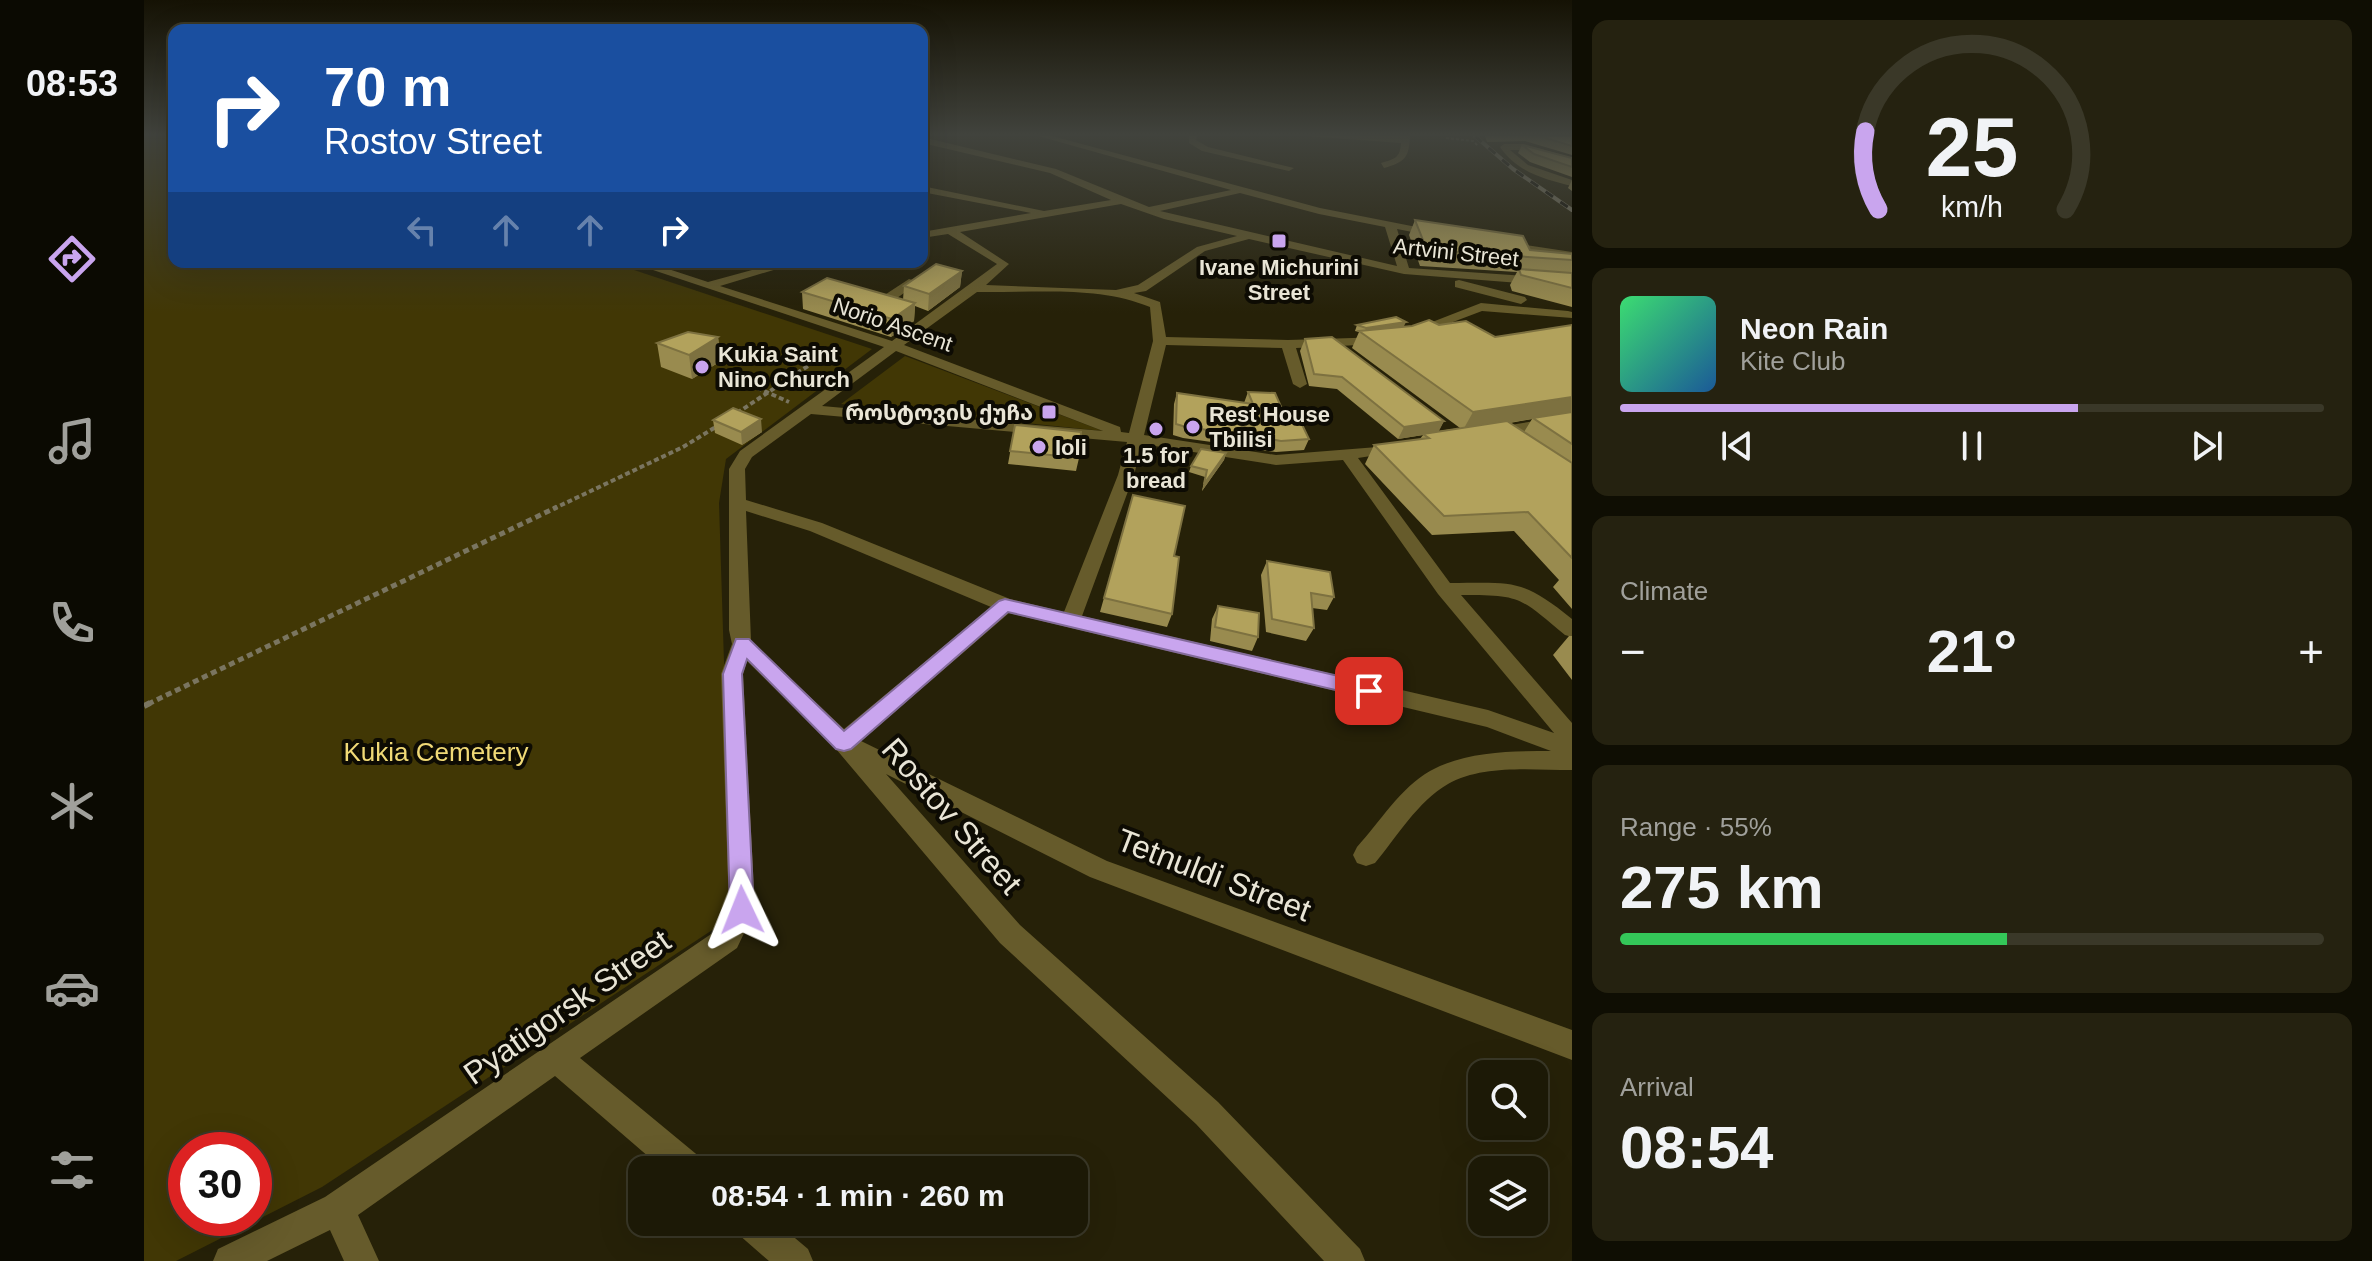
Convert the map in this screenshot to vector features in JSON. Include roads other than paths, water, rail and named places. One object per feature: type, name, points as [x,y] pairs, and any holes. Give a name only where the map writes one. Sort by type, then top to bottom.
[{"type":"street","points":[[955,195],[1047,214]]},
{"type":"street","name":"Artvini Street","points":[[1107,195],[1148,211],[1404,271],[1572,283]]},
{"type":"street","points":[[1148,211],[1222,195]]},
{"type":"street","points":[[1257,195],[1447,235]]},
{"type":"street","points":[[928,234],[1122,201]]},
{"type":"street","points":[[1390,225],[1404,271],[1570,316]]},
{"type":"street","points":[[742,644],[739,630],[737,469],[746,454],[977,288],[1003,264],[949,230]]},
{"type":"street","points":[[1115,294],[1142,288],[1201,249],[1249,235]]},
{"type":"street","points":[[1490,243],[1572,255]]},
{"type":"street","name":"Norio Ascent","points":[[653,268],[897,347],[1133,438]]},
{"type":"street","points":[[706,286],[769,268]]},
{"type":"street","points":[[913,282],[885,304],[933,320]]},
{"type":"street","points":[[977,288],[1115,294],[1147,300],[1156,305],[1160,341],[1126,475],[1071,619]]},
{"type":"street","points":[[1160,341],[1288,344],[1399,337],[1481,307],[1570,316]]},
{"type":"street","points":[[1332,343],[1358,362]]},
{"type":"street","points":[[1288,344],[1300,384]]},
{"type":"street","name":"Norio Ascent","points":[[809,409],[1133,438],[1276,460],[1347,455],[1417,444]]},
{"type":"street","points":[[1473,436],[1572,420]]},
{"type":"street","points":[[1500,431],[1524,448]]},
{"type":"street","points":[[1347,455],[1445,589],[1572,738]]},
{"type":"street","points":[[737,503],[816,527],[1005,605],[1488,719],[1540,736],[1572,751]]},
{"type":"street","points":[[1445,589],[1513,589],[1533,598],[1572,630]]},
{"type":"street","points":[[844,743],[1005,605]]},
{"type":"street","name":"Rostov Street","points":[[742,644],[844,743],[1010,934],[1207,1113],[1348,1261]]},
{"type":"street","name":"Pyatigorsk Street","points":[[230,1261],[337,1209],[558,1059],[727,939],[742,910],[732,674],[742,644]]},
{"type":"street","name":"Tetnuldi Street","points":[[844,743],[1099,869],[1572,1045]]},
{"type":"street","points":[[1366,855],[1435,779],[1470,766],[1572,761]]},
{"type":"street","points":[[558,1059],[672,1156]]},
{"type":"street","points":[[337,1209],[362,1261]]},
{"type":"street","points":[[767,1236],[796,1261]]},
{"type":"railway","points":[[1550,195],[1572,210]]},
{"type":"place","name":"Ivane Michurini Street","points":[[1279,241]]},
{"type":"place","name":"Kukia Saint Nino Church","points":[[702,367]]},
{"type":"place","name":"როსტოვის ქუჩა","points":[[1049,412]]},
{"type":"place","name":"Rest House Tbilisi","points":[[1193,427]]},
{"type":"place","name":"1.5 for bread","points":[[1156,429]]},
{"type":"place","name":"Ioli","points":[[1039,447]]},
{"type":"park label","name":"Kukia Cemetery","points":[[436,752]]}]
